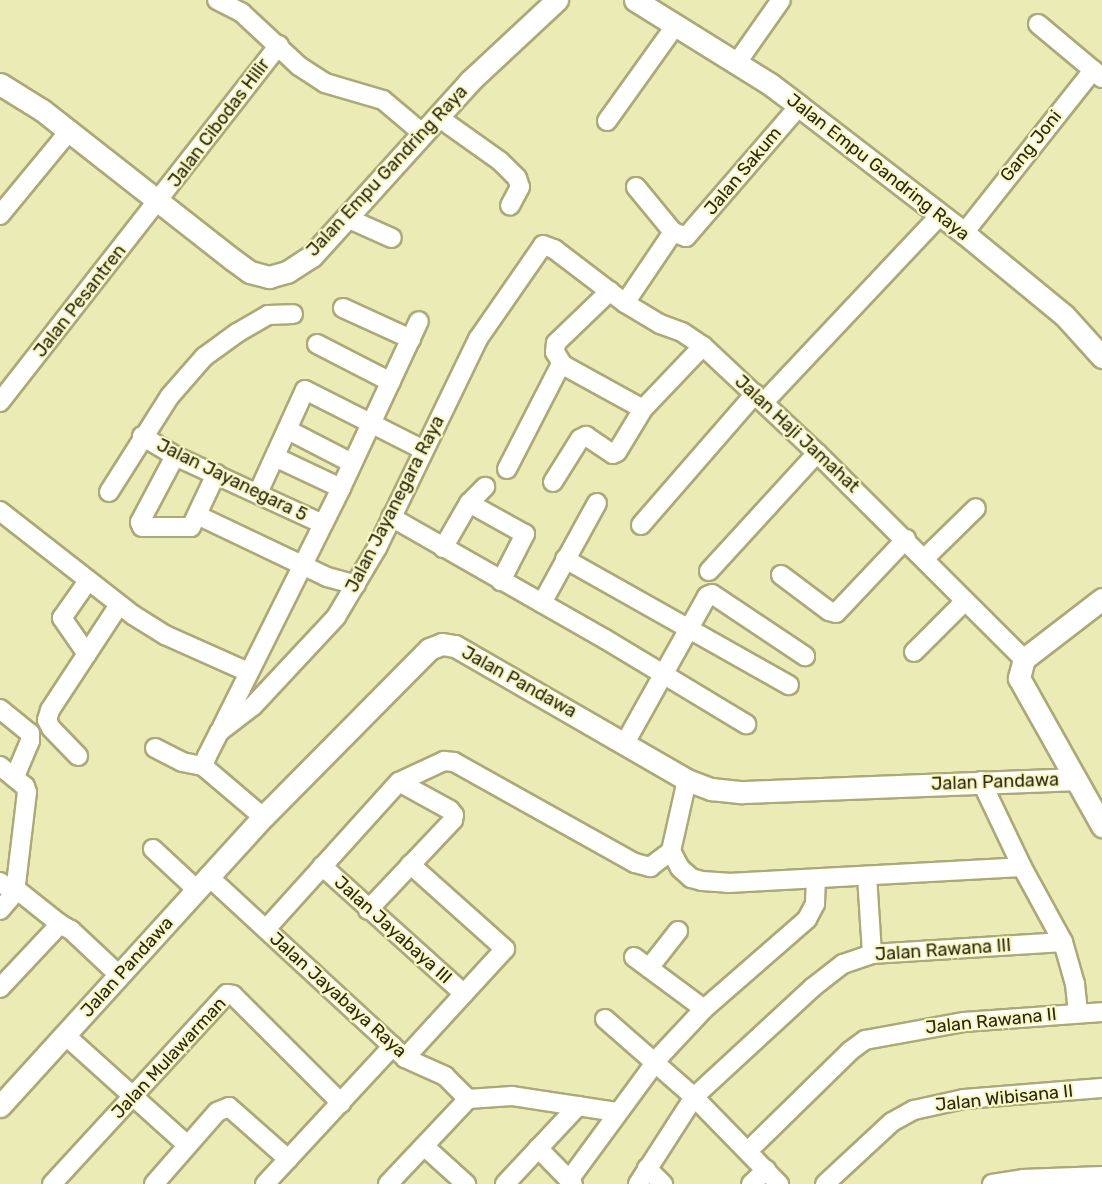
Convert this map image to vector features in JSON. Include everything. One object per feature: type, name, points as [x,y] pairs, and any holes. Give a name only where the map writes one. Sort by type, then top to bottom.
[{"type":"street","name":"Jalan Cibodas Hilir","points":[[217,0],[242,13],[299,66],[325,83],[383,100],[422,133]]},
{"type":"street","name":"Jalan Empu Gandring Raya","points":[[0,84],[70,130],[232,260],[250,272],[269,277],[287,272],[312,256],[470,81],[557,0]]},
{"type":"street","name":"Jalan Empu Gandring Raya","points":[[635,0],[799,106],[964,233],[1064,315],[1102,357]]},
{"type":"street","points":[[736,64],[781,0]]},
{"type":"street","points":[[1038,24],[1097,74]]},
{"type":"street","points":[[607,121],[675,26]]},
{"type":"street","name":"Jalan Cibodas Hilir","points":[[159,201],[279,45]]},
{"type":"street","name":"Gang Joni","points":[[964,233],[1097,74]]},
{"type":"street","name":"Jalan Sakum","points":[[625,303],[680,234],[799,106]]},
{"type":"street","points":[[438,117],[500,161],[517,178],[520,187],[510,206]]},
{"type":"street","points":[[0,215],[70,130]]},
{"type":"street","points":[[636,187],[680,234]]},
{"type":"street","name":"Jalan Pesantren","points":[[0,402],[159,201]]},
{"type":"street","points":[[641,525],[760,398],[940,215]]},
{"type":"street","points":[[347,218],[392,238]]},
{"type":"street","name":"Jalan Haji Jamahat","points":[[543,245],[554,249],[625,303],[660,324],[682,332],[703,346],[906,539],[1024,659]]},
{"type":"street","name":"Jalan Jayanegara Raya","points":[[203,766],[219,732],[253,706],[336,617],[356,585],[391,517],[478,339],[543,245]]},
{"type":"street","points":[[610,291],[556,344],[555,352],[563,365],[643,409]]},
{"type":"street","points":[[344,308],[411,339]]},
{"type":"street","points":[[109,492],[142,436],[170,396],[204,357],[237,333],[268,315],[293,314]]},
{"type":"street","points":[[219,732],[341,488],[419,321]]},
{"type":"street","points":[[317,344],[391,382]]},
{"type":"street","points":[[553,482],[580,439],[586,436],[613,454],[617,452],[643,409],[703,346]]},
{"type":"street","points":[[507,470],[557,369],[563,365]]},
{"type":"street","points":[[258,494],[303,393],[308,390],[424,450]]},
{"type":"street","points":[[288,430],[352,463]]},
{"type":"street","name":"Jalan Jayanegara 5","points":[[142,436],[175,456],[322,524]]},
{"type":"street","points":[[709,571],[817,453]]},
{"type":"street","points":[[175,456],[140,525],[142,527],[180,529],[191,527],[216,474]]},
{"type":"street","points":[[275,457],[341,488]]},
{"type":"street","points":[[443,548],[469,503],[485,487]]},
{"type":"street","points":[[469,503],[525,534],[501,581]]},
{"type":"street","points":[[542,603],[597,503]]},
{"type":"street","points":[[925,558],[976,508]]},
{"type":"street","points":[[0,511],[119,605],[165,635],[248,672]]},
{"type":"street","points":[[197,515],[302,566],[327,577],[356,585]]},
{"type":"street","points":[[391,517],[746,724]]},
{"type":"street","points":[[782,575],[829,611],[836,613],[906,539]]},
{"type":"street","points":[[565,558],[789,685]]},
{"type":"street","points":[[87,654],[62,618],[88,581]]},
{"type":"street","points":[[625,742],[665,675],[703,602],[712,594],[805,656]]},
{"type":"street","points":[[1102,599],[1024,659],[1019,678],[1102,826]]},
{"type":"street","points":[[914,652],[965,601]]},
{"type":"street","points":[[78,756],[51,728],[47,720],[50,710],[119,605]]},
{"type":"street","name":"Jalan Pandawa","points":[[3,1099],[120,976],[263,817],[429,649],[442,644],[455,646],[625,742],[687,780],[711,789],[742,792],[1076,779]]},
{"type":"street","points":[[0,709],[30,733],[30,741],[7,771],[25,786],[27,792],[10,888],[0,910]]},
{"type":"street","points":[[155,748],[182,762],[203,766],[263,817]]},
{"type":"street","points":[[266,929],[399,782],[449,760],[635,863],[650,867],[671,851],[687,780]]},
{"type":"street","points":[[981,781],[1022,867],[1063,942],[1075,984],[1078,1012]]},
{"type":"street","points":[[368,910],[453,820],[454,815],[399,782]]},
{"type":"street","name":"Jalan Jayabaya Raya","points":[[153,849],[266,929],[399,1052],[445,1076],[468,1099]]},
{"type":"street","points":[[671,851],[680,868],[691,878],[728,883],[1022,867]]},
{"type":"street","points":[[265,1184],[341,1103],[464,994],[505,949],[410,864]]},
{"type":"street","name":"Jalan Jayabaya III","points":[[322,866],[368,910],[464,994]]},
{"type":"street","points":[[867,876],[872,954]]},
{"type":"street","points":[[538,1148],[571,1182],[616,1112],[655,1061],[704,1009],[807,920],[815,904],[816,879]]},
{"type":"street","points":[[10,888],[71,930],[120,976]]},
{"type":"street","points":[[0,988],[60,924]]},
{"type":"street","points":[[678,931],[641,963],[704,1009]]},
{"type":"street","name":"Jalan Rawana III","points":[[638,1184],[694,1096],[843,964],[872,954],[1063,942]]},
{"type":"street","name":"Jalan Mulawarman","points":[[52,1184],[230,993],[341,1103]]},
{"type":"street","name":"Jalan Rawana II","points":[[748,1151],[850,1051],[865,1040],[964,1022],[1102,1012]]},
{"type":"street","points":[[605,1020],[694,1096],[779,1184]]},
{"type":"street","points":[[65,1035],[187,1145]]},
{"type":"street","name":"Jalan Wibisana II","points":[[825,1184],[892,1122],[914,1110],[964,1099],[1102,1088]]},
{"type":"street","points":[[388,1184],[468,1099],[512,1096],[616,1112]]},
{"type":"street","points":[[505,1184],[578,1106]]},
{"type":"street","points":[[153,1184],[217,1113],[229,1107],[288,1159]]},
{"type":"street","points":[[424,1146],[466,1184]]},
{"type":"street","points":[[647,1168],[663,1184]]},
{"type":"street","points":[[750,1184],[766,1170]]},
{"type":"street","points":[[992,1184],[1023,1179],[1102,1176]]}]
